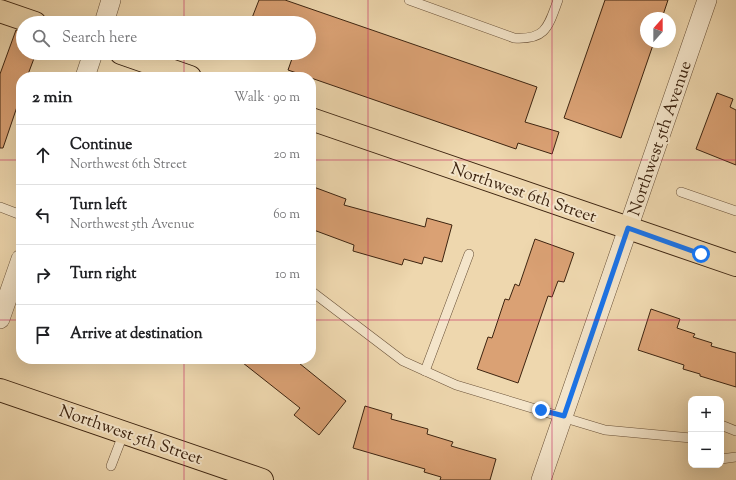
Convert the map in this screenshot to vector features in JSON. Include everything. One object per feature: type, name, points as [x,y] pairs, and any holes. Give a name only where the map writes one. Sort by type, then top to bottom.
[{"type":"main road","points":[[0,11],[16,16]]},
{"type":"main road","points":[[141,60],[176,72]]},
{"type":"main road","name":"Northwest 6th Street","points":[[316,121],[736,266]]},
{"type":"main road","name":"Northwest 5th Street","points":[[0,390],[262,480]]},
{"type":"street","points":[[106,16],[112,0]]},
{"type":"street","name":"Northwest 5th Avenue","points":[[541,480],[707,0]]},
{"type":"street","points":[[87,72],[91,60]]},
{"type":"street","points":[[0,319],[4,296],[16,270]]},
{"type":"lane","points":[[408,0],[514,38],[528,39],[539,35],[548,27],[558,0]]},
{"type":"lane","points":[[681,192],[736,211]]},
{"type":"lane","points":[[0,207],[16,213]]},
{"type":"lane","points":[[425,371],[469,254]]},
{"type":"lane","points":[[316,295],[403,362],[456,385],[564,416],[605,430],[688,438]]},
{"type":"lane","points":[[724,426],[736,431]]},
{"type":"lane","points":[[111,466],[125,432]]},
{"type":"lane","points":[[724,459],[736,457]]},
{"type":"building","points":[[259,0],[285,0],[537,87],[525,122],[559,132],[552,154],[518,143],[516,149],[316,80],[316,72],[294,72],[288,70],[292,60],[316,60],[316,16],[253,16]]},
{"type":"building","points":[[605,0],[668,0],[664,12],[640,12],[640,48],[652,48],[621,138],[564,118]]},
{"type":"building","points":[[16,30],[16,60],[33,60],[29,72],[16,72],[16,110],[3,148],[0,148],[0,74]]},
{"type":"building","points":[[717,93],[733,99],[730,107],[736,110],[736,165],[696,149]]},
{"type":"building","points":[[316,188],[346,199],[344,205],[425,227],[427,218],[452,225],[442,262],[424,257],[422,264],[404,259],[402,265],[353,251],[354,245],[316,231]]},
{"type":"building","points":[[535,239],[574,253],[564,282],[558,281],[552,297],[548,296],[518,383],[477,369],[488,337],[492,338],[505,299],[509,300],[515,284],[519,286]]},
{"type":"building","points":[[651,309],[680,319],[677,328],[695,334],[693,337],[712,343],[711,346],[736,353],[736,387],[700,376],[700,374],[683,369],[684,365],[638,350]]},
{"type":"building","points":[[244,364],[300,364],[346,401],[319,435],[294,415],[300,408]]},
{"type":"building","points":[[365,406],[392,414],[391,419],[428,429],[427,434],[453,442],[451,446],[496,459],[490,480],[440,480],[441,477],[424,472],[425,469],[353,448]]},
{"type":"route","points":[[541,410],[564,416],[628,228],[701,254]]}]
